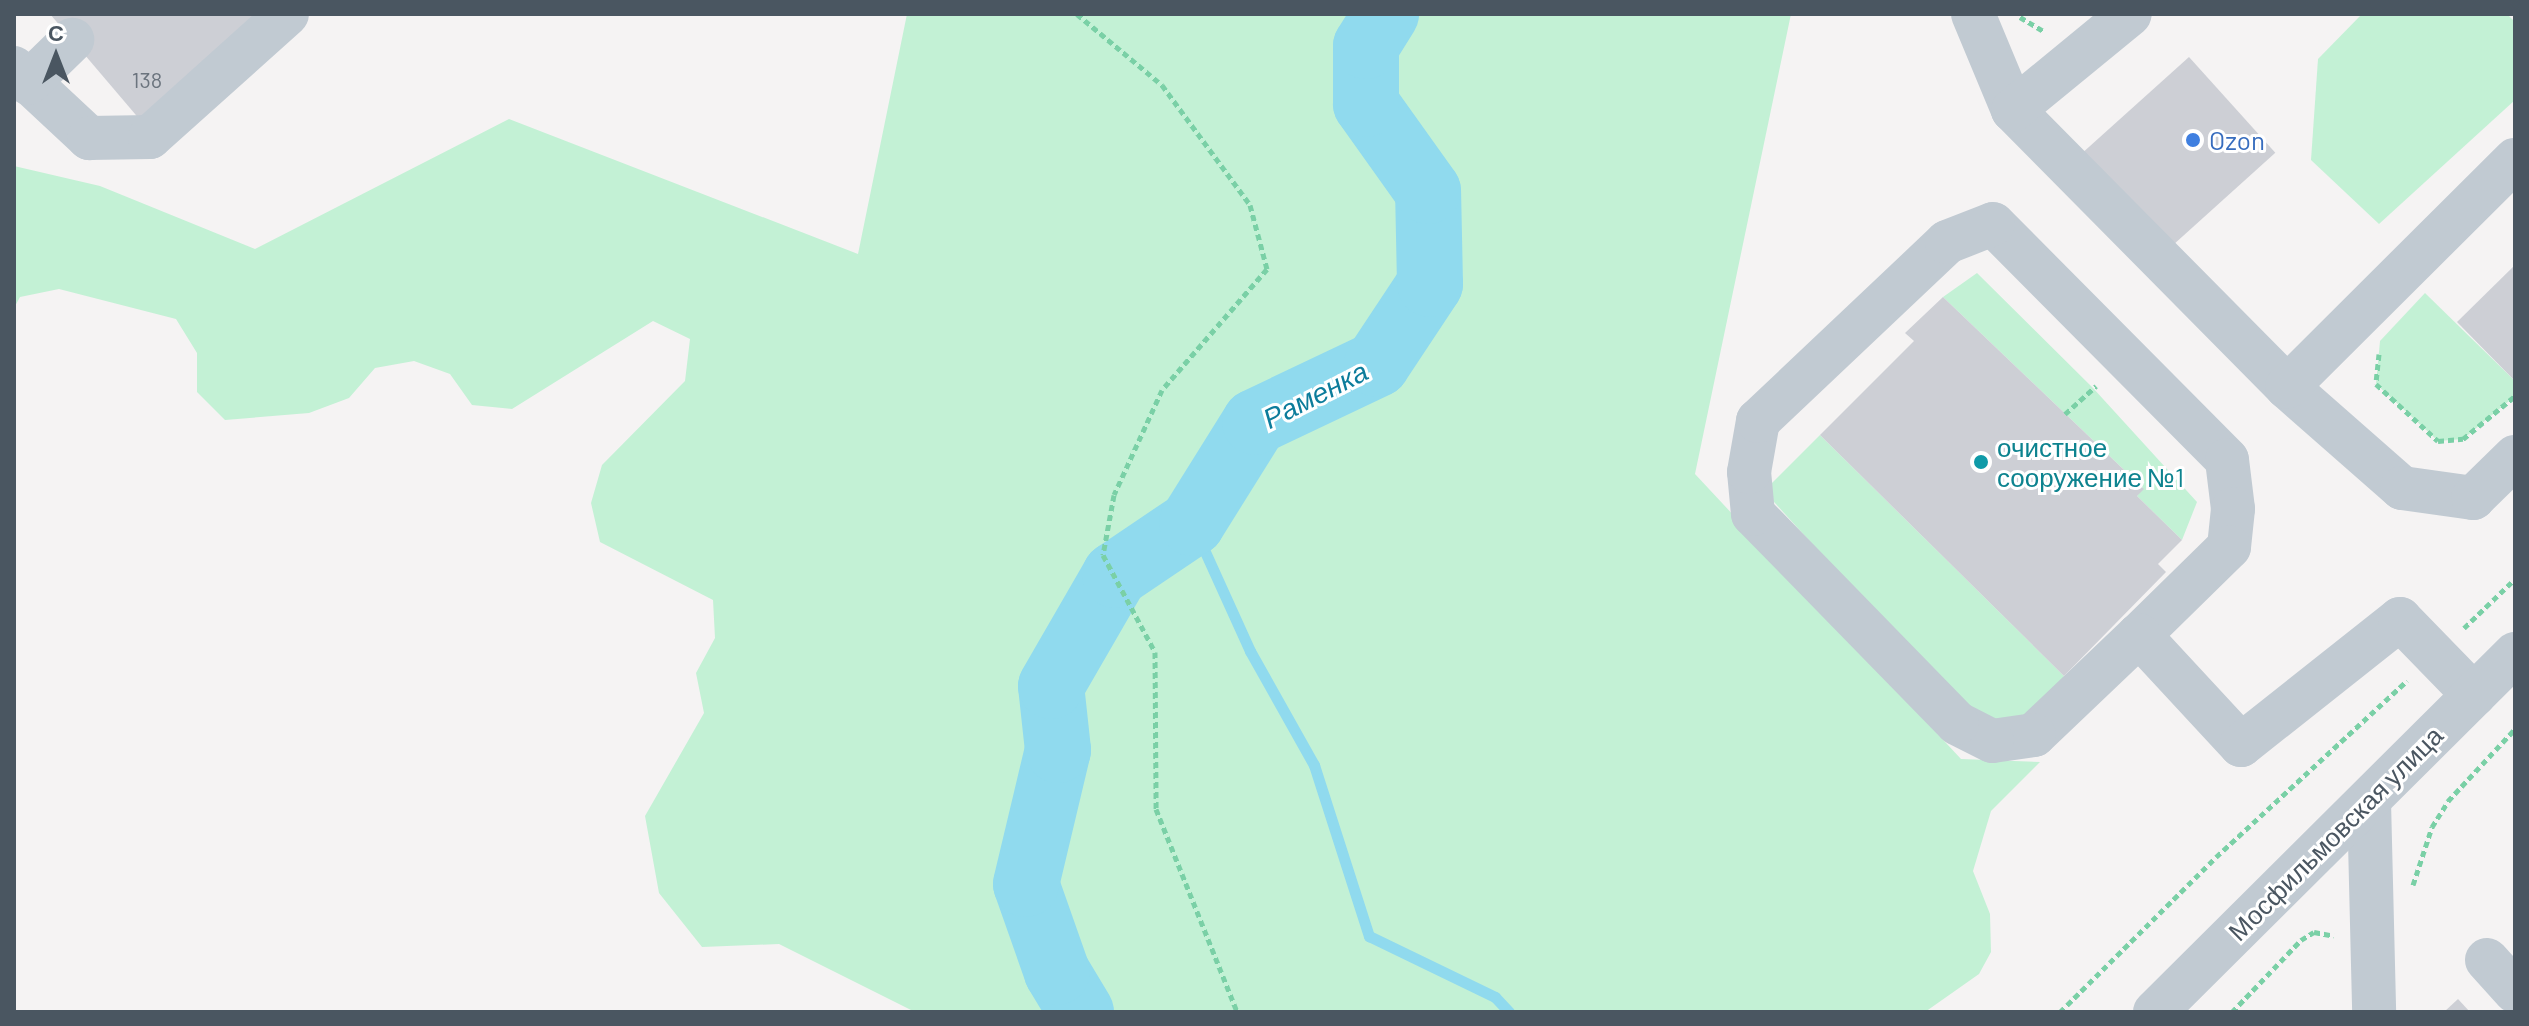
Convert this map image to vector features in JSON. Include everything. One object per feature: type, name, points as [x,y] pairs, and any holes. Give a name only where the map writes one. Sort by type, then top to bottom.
[{"type":"street","points":[[72,40],[21,76],[89,138],[150,137],[287,14]]},
{"type":"street","points":[[1973,14],[2013,110],[2287,387],[2402,488],[2473,498],[2515,457]]},
{"type":"street","points":[[2013,110],[2130,14]]},
{"type":"street","points":[[2287,387],[2515,160]]},
{"type":"street","points":[[1993,224],[2227,460],[2233,509],[2229,547],[2139,635],[2034,735],[1992,741],[1957,723],[1753,514],[1749,472],[1758,421],[1947,242],[1993,224]]},
{"type":"street","points":[[2139,635],[2241,745],[2400,619],[2474,695]]},
{"type":"street","name":"Мосфильмовская улица","points":[[2155,1012],[2515,654]]},
{"type":"street","points":[[2369,801],[2374,1012]]},
{"type":"path","points":[[1077,14],[1162,85],[1250,205],[1267,269],[1162,390],[1114,495],[1103,555],[1155,652],[1156,809],[1237,1012]]},
{"type":"path","points":[[2380,341],[2376,384],[2438,441],[2463,439],[2515,396]]},
{"type":"path","points":[[2060,1012],[2216,857],[2515,579]]},
{"type":"path","points":[[2408,901],[2432,827],[2448,801],[2515,729]]},
{"type":"path","points":[[2232,1012],[2301,940],[2314,932],[2342,942]]},
{"type":"green space","points":[[907,14],[1791,14],[1695,474],[1961,759],[2040,762],[1991,811],[1973,871],[1990,914],[1991,952],[1979,974],[1925,1012],[915,1012],[779,944],[702,947],[659,893],[645,816],[704,713],[696,673],[715,638],[713,600],[600,542],[591,503],[602,465],[685,381],[690,339],[653,321],[512,409],[472,405],[450,374],[414,361],[375,368],[349,398],[309,413],[225,420],[197,392],[197,353],[176,319],[59,289],[20,297],[14,308],[14,166],[100,186],[255,249],[509,119],[858,254]]},
{"type":"green space","points":[[2362,14],[2507,14],[2515,22],[2515,100],[2379,224],[2311,160],[2318,59]]},
{"type":"green space","points":[[1977,273],[2093,388],[2197,502],[2182,540],[2137,496],[2143,488],[1943,297]]},
{"type":"green space","points":[[2425,293],[2515,381],[2515,396],[2463,439],[2438,441],[2376,384],[2380,341]]},
{"type":"green space","points":[[1820,435],[2064,676],[2034,735],[1992,741],[1764,491]]},
{"type":"building","points":[[50,14],[267,14],[141,121]]},
{"type":"building","points":[[2189,57],[2275,153],[2168,249],[2082,153]]},
{"type":"building","points":[[2515,265],[2515,381],[2457,322]]},
{"type":"building","name":"очистное сооружение №1","points":[[1943,297],[2144,489],[2137,496],[2182,540],[2158,564],[2166,572],[2064,676],[1820,435],[1914,341],[1905,333]]},
{"type":"building","points":[[2458,999],[2470,1012],[2444,1012]]},
{"type":"waterway","name":"Раменка","points":[[1081,1012],[1057,972],[1026,884],[1058,750],[1051,686],[1115,575],[1192,523],[1255,422],[1377,364],[1430,284],[1428,191],[1366,104],[1366,46],[1386,14]]},
{"type":"waterway","points":[[1192,523],[1250,651],[1314,765],[1369,936],[1495,997],[1509,1012]]},
{"type":"place","name":"Ozon","points":[[2193,140]]},
{"type":"place","name":"очистное сооружение №1","points":[[1981,462]]}]
